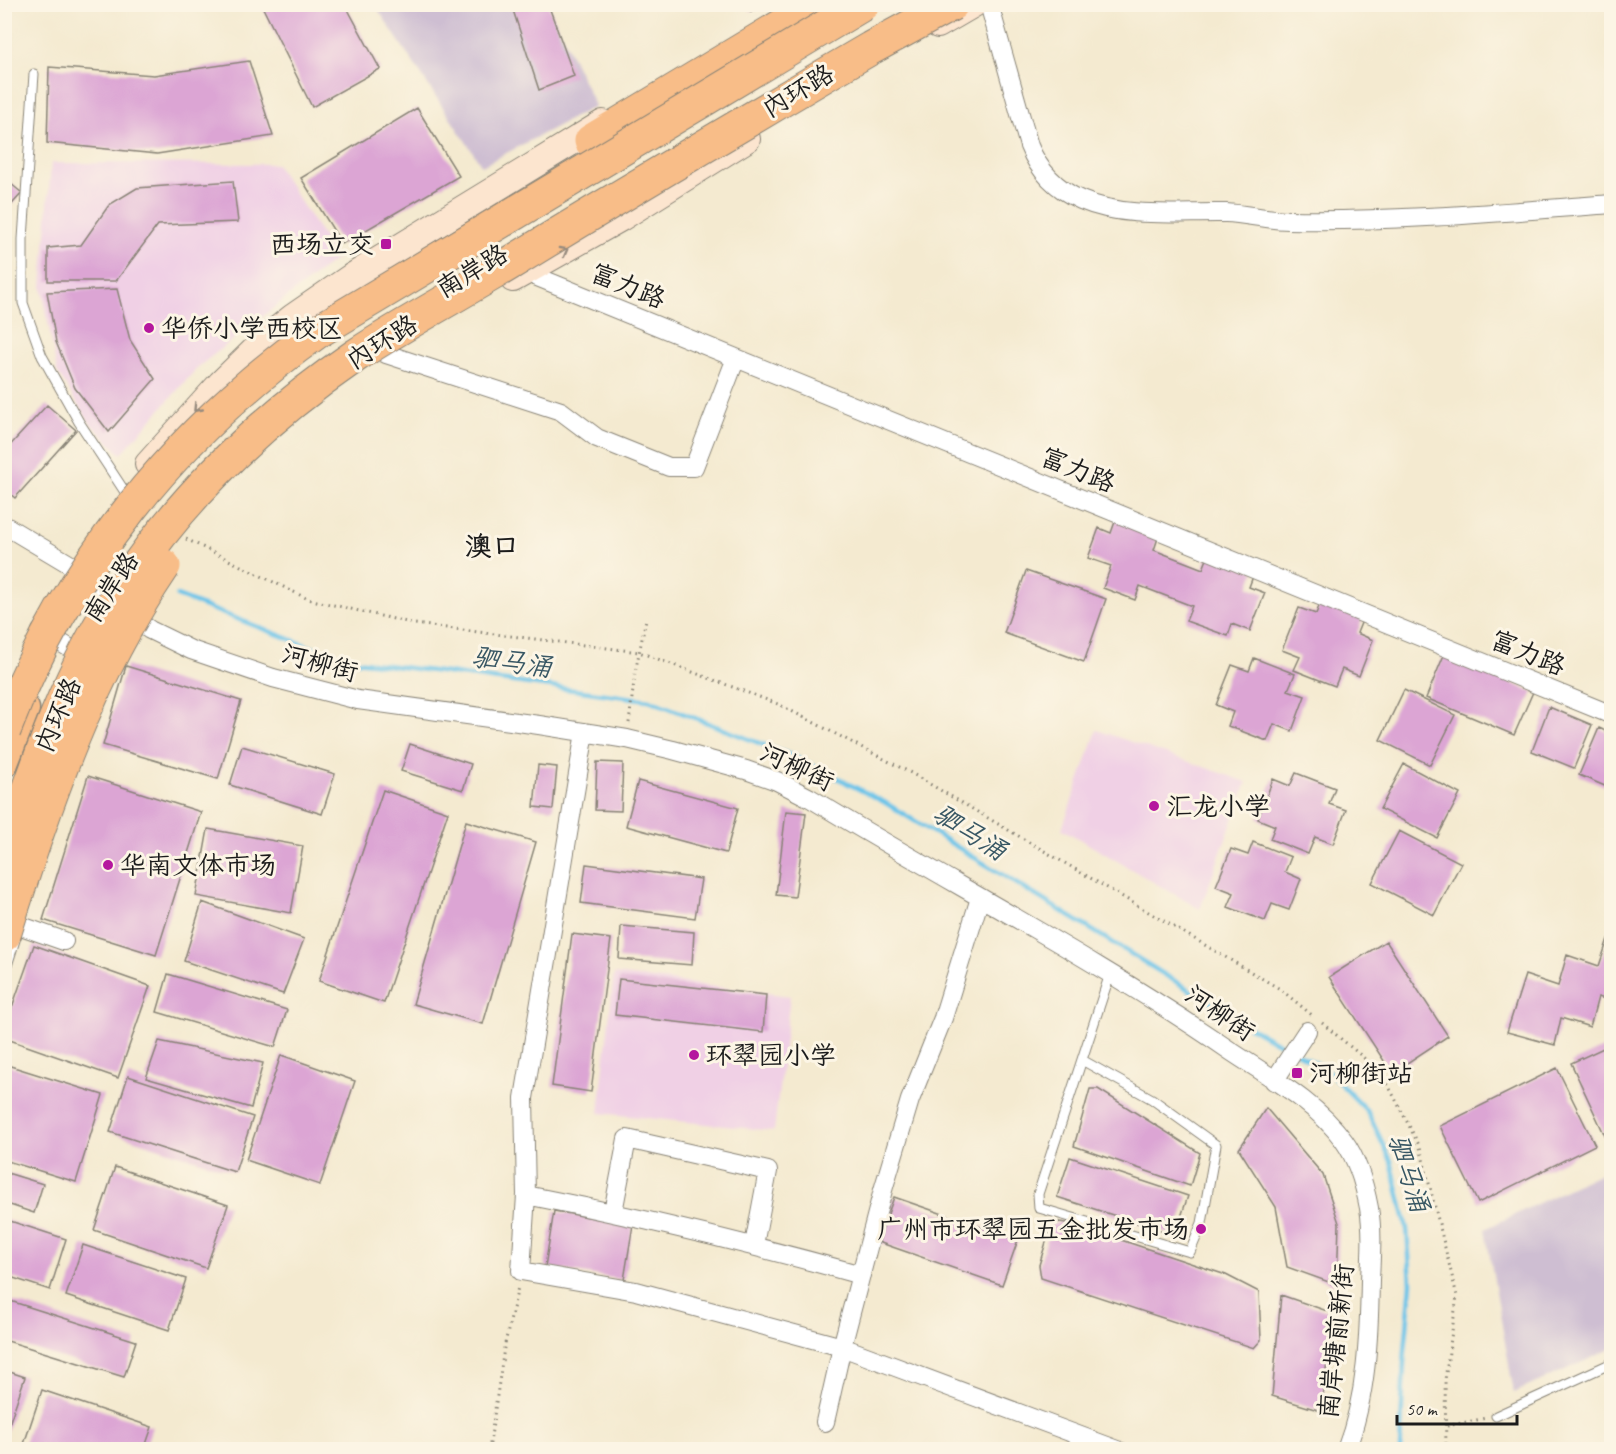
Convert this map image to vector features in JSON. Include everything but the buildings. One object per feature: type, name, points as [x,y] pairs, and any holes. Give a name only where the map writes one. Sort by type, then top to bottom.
[{"type":"highway","points":[[280,364],[328,312],[400,259],[528,178],[818,4]]},
{"type":"highway","name":"内环路","points":[[4,730],[18,694],[44,642],[78,582],[105,542],[133,505],[231,399],[354,309],[863,4]]},
{"type":"highway","points":[[880,50],[938,4]]},
{"type":"highway","name":"内环路","points":[[4,864],[67,689],[103,620],[128,580],[190,499],[264,426],[356,356],[880,50],[950,4]]},
{"type":"highway","points":[[10,926],[67,749],[104,669],[161,570],[264,426]]},
{"type":"main road","points":[[4,878],[23,820],[63,715],[92,654],[96,588],[125,492],[182,424],[269,336],[292,317],[351,277],[798,4]]},
{"type":"main road","name":"南岸路","points":[[148,533],[202,441],[280,364],[556,195],[878,4]]},
{"type":"main road","name":"南岸路","points":[[4,763],[55,639],[96,588],[148,533],[209,460],[290,388],[379,343],[588,201],[830,59],[930,4]]},
{"type":"main road","points":[[379,343],[425,328],[621,218],[812,99],[880,50],[974,4]]},
{"type":"main road","points":[[812,99],[830,59]]},
{"type":"main road","points":[[415,280],[444,221]]},
{"type":"main road","points":[[222,383],[280,364]]},
{"type":"main road","points":[[96,588],[148,533]]},
{"type":"main road","points":[[4,690],[55,639]]},
{"type":"main road","name":"南岸路","points":[[4,823],[43,712],[55,639]]},
{"type":"street","points":[[556,195],[583,160],[842,4]]},
{"type":"street","points":[[989,4],[1019,113],[1035,161],[1046,176],[1060,187],[1081,200],[1096,205],[1143,212],[1250,214],[1286,220],[1439,218],[1611,204]]},
{"type":"street","points":[[533,166],[583,160]]},
{"type":"street","name":"富力路","points":[[525,272],[1611,715]]},
{"type":"street","points":[[379,343],[561,411],[597,438],[669,466],[694,467],[736,358]]},
{"type":"street","name":"河柳街","points":[[4,525],[96,588],[150,630],[191,650],[316,690],[358,700],[585,732],[707,758],[777,781],[810,798],[1169,1008],[1314,1108],[1345,1142],[1356,1164],[1369,1208],[1372,1237]]},
{"type":"street","points":[[585,732],[524,1098],[526,1195],[521,1271],[636,1291],[842,1347],[1118,1449]]},
{"type":"street","points":[[825,1422],[861,1275],[910,1100],[944,1018],[980,898]]},
{"type":"street","points":[[10,926],[64,941]]},
{"type":"street","points":[[1275,1081],[1307,1030]]},
{"type":"street","points":[[613,1212],[627,1139],[768,1171],[754,1245]]},
{"type":"street","points":[[526,1195],[613,1212],[754,1245],[861,1275]]},
{"type":"street","name":"南岸塘前新街","points":[[1346,1449],[1355,1426],[1362,1395],[1369,1313],[1372,1237]]},
{"type":"lane","points":[[34,74],[23,239],[23,303],[42,356],[79,422],[125,492]]},
{"type":"lane","points":[[4,975],[10,926]]},
{"type":"lane","points":[[1082,1060],[1152,1099],[1216,1145],[1202,1223],[1190,1252],[1039,1208],[1038,1194],[1110,974]]},
{"type":"lane","points":[[1496,1416],[1611,1363]]},
{"type":"path","points":[[627,740],[635,673],[646,619]]},
{"type":"path","points":[[489,1449],[504,1348],[521,1271]]},
{"type":"path","points":[[1447,1426],[1496,1416]]},
{"type":"shaded area","points":[[375,5],[548,5],[595,106],[482,166]]},
{"type":"shaded area","name":"华侨小学西校区","points":[[51,163],[276,164],[337,258],[198,367],[121,454],[90,423],[57,372],[42,288]]},
{"type":"shaded area","name":"汇龙小学","points":[[1097,730],[1247,782],[1200,909],[1062,829]]},
{"type":"shaded area","name":"环翠园小学","points":[[614,974],[790,996],[774,1131],[599,1113]]},
{"type":"shaded area","points":[[1611,1168],[1611,1349],[1514,1393],[1485,1229]]},
{"type":"waterway","name":"驷马涌","points":[[177,596],[342,659],[649,700],[800,759],[884,802],[1289,1049]]},
{"type":"waterway","name":"驷马涌","points":[[1297,1053],[1327,1070],[1367,1111],[1391,1161],[1407,1229],[1411,1283],[1400,1450]]},
{"type":"place","name":"西场立交","points":[[386,244]]},
{"type":"place","name":"华侨小学西校区","points":[[149,328]]},
{"type":"place","name":"汇龙小学","points":[[1154,806]]},
{"type":"place","name":"华南文体市场","points":[[108,865]]},
{"type":"place","name":"环翠园小学","points":[[694,1055]]},
{"type":"place","name":"河柳街站","points":[[1297,1073]]},
{"type":"place","name":"广州市环翠园五金批发市场","points":[[1201,1229]]},
{"type":"district","name":"澳口","points":[[492,546]]}]
